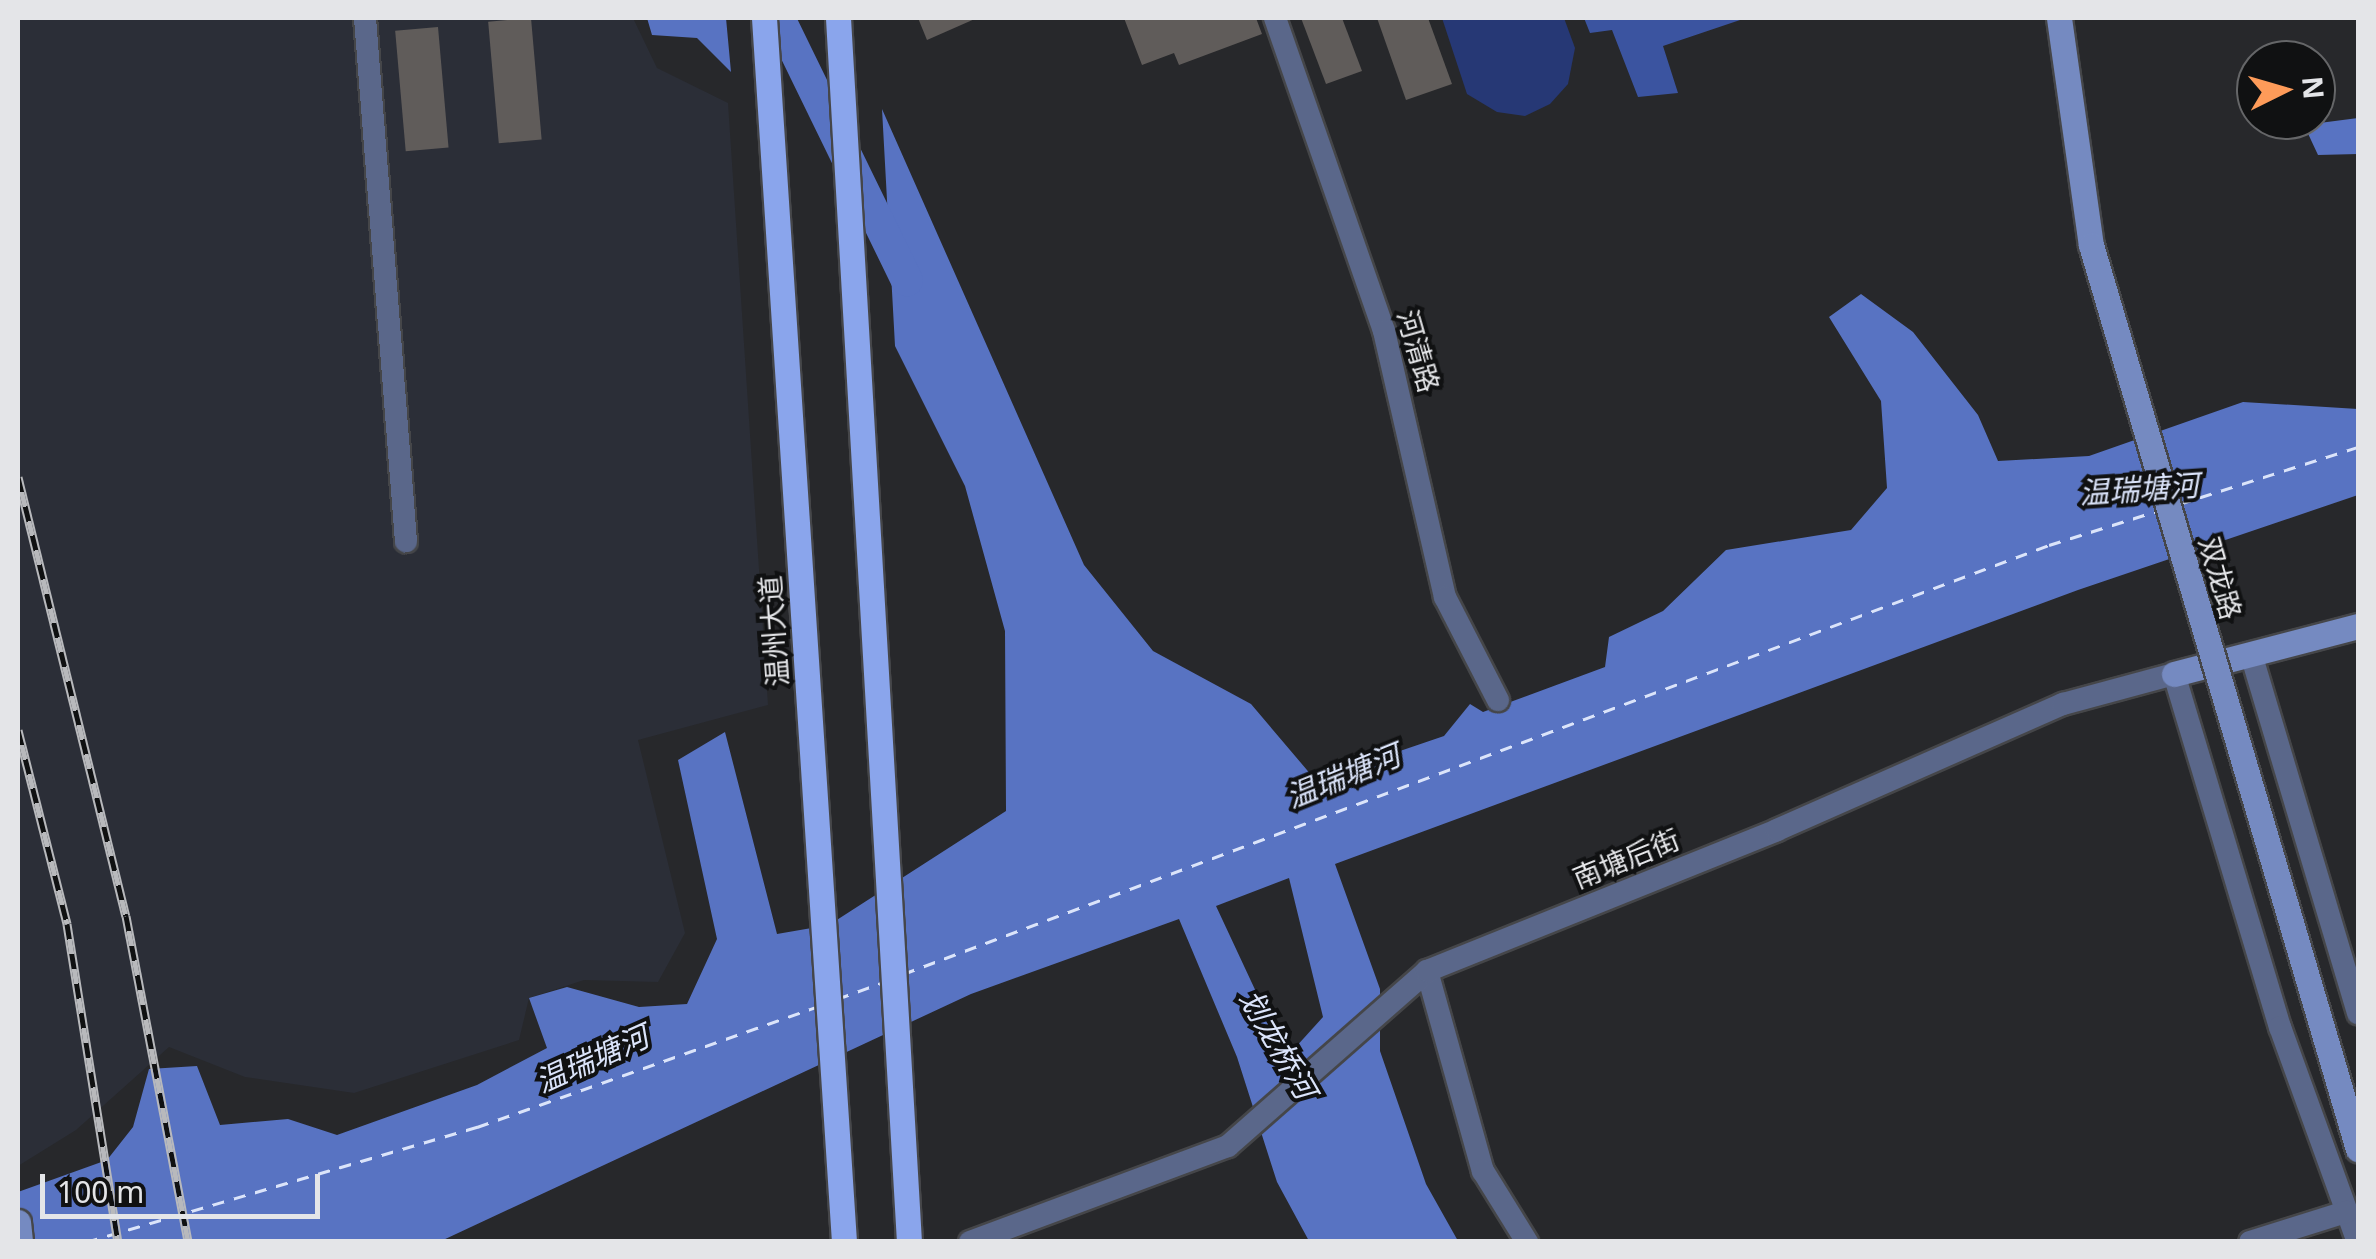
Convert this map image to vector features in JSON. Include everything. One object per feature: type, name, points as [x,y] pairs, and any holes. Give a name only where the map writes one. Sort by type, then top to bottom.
[{"type":"main road","name":"温州大道","points":[[764,18],[844,1242]]},
{"type":"main road","points":[[838,18],[890,828],[910,1242]]},
{"type":"main road","name":"双龙路","points":[[2059,18],[2090,245],[2358,1149]]},
{"type":"main road","name":"南塘后街","points":[[2174,674],[2358,626]]},
{"type":"main road","points":[[18,1222],[20,1242]]},
{"type":"street","points":[[365,18],[406,542]]},
{"type":"street","name":"河清路","points":[[1275,18],[1384,331],[1445,597],[1498,700]]},
{"type":"street","points":[[2251,654],[2358,1013]]},
{"type":"street","points":[[2174,674],[2280,1027],[2358,1242]]},
{"type":"street","name":"南塘后街","points":[[970,1242],[1228,1146],[1426,970],[1777,830],[2063,704],[2174,674]]},
{"type":"street","points":[[1426,970],[1483,1170],[1527,1242]]},
{"type":"street","points":[[2250,1242],[2346,1212]]},
{"type":"shaded area","points":[[18,18],[633,18],[657,68],[728,103],[768,705],[638,740],[685,933],[658,982],[584,980],[529,998],[519,1040],[354,1093],[245,1077],[169,1047],[76,1130],[18,1166]]},
{"type":"shaded area","points":[[1442,18],[1564,18],[1575,48],[1568,84],[1550,104],[1525,116],[1497,112],[1467,94]]},
{"type":"shaded area","points":[[1584,18],[1746,18],[1663,46],[1678,93],[1638,97],[1612,30],[1590,33]]},
{"type":"water","points":[[647,18],[726,18],[731,72],[697,38],[652,35]]},
{"type":"water","points":[[882,109],[1084,565],[1153,651],[1251,704],[1329,796],[1353,767],[1444,736],[1470,704],[1483,712],[1605,667],[1609,637],[1663,611],[1726,550],[1851,530],[1887,488],[1881,401],[1829,317],[1861,294],[1913,332],[1978,415],[1998,461],[2089,456],[2243,402],[2358,409],[2358,495],[2078,590],[1335,864],[1380,989],[1380,1051],[1426,1184],[1458,1241],[1309,1241],[1277,1182],[1237,1057],[1179,919],[971,994],[441,1241],[18,1241],[18,1192],[107,1160],[133,1127],[149,1069],[197,1066],[220,1125],[288,1119],[337,1135],[477,1085],[547,1048],[529,998],[567,987],[639,1007],[687,1004],[717,939],[678,760],[725,732],[777,934],[829,925],[1006,811],[1005,631],[965,486],[895,346]],"holes":[[[1289,878],[1323,1017],[1294,1049],[1272,1026],[1216,906]]]},
{"type":"water","points":[[2358,118],[2358,154],[2318,155],[2311,140],[2336,140],[2336,121]]},
{"type":"building","points":[[531,18],[542,140],[499,143],[488,22]]},
{"type":"building","points":[[918,18],[977,18],[927,40]]},
{"type":"building","points":[[1124,18],[1256,18],[1262,34],[1179,65],[1174,53],[1142,65]]},
{"type":"building","points":[[1301,18],[1342,18],[1362,71],[1326,84]]},
{"type":"building","points":[[1377,18],[1428,18],[1452,84],[1406,100]]},
{"type":"building","points":[[438,27],[449,148],[406,151],[395,31]]},
{"type":"waterway","points":[[779,18],[907,280]]},
{"type":"ferry route","points":[[2179,504],[2358,447]]},
{"type":"ferry route","points":[[903,974],[2049,545],[2157,511]]},
{"type":"ferry route","points":[[837,999],[881,983]]},
{"type":"ferry route","points":[[86,1242],[477,1127],[816,1007]]},
{"type":"railway","points":[[18,477],[126,916],[188,1242]]},
{"type":"railway","points":[[18,730],[67,924],[118,1242]]},
{"type":"water label","name":"温瑞塘河","points":[[2139,489]]},
{"type":"water label","name":"温瑞塘河","points":[[1343,776]]},
{"type":"water label","name":"划龙桥河","points":[[1278,1044]]},
{"type":"water label","name":"温瑞塘河","points":[[592,1059]]}]
